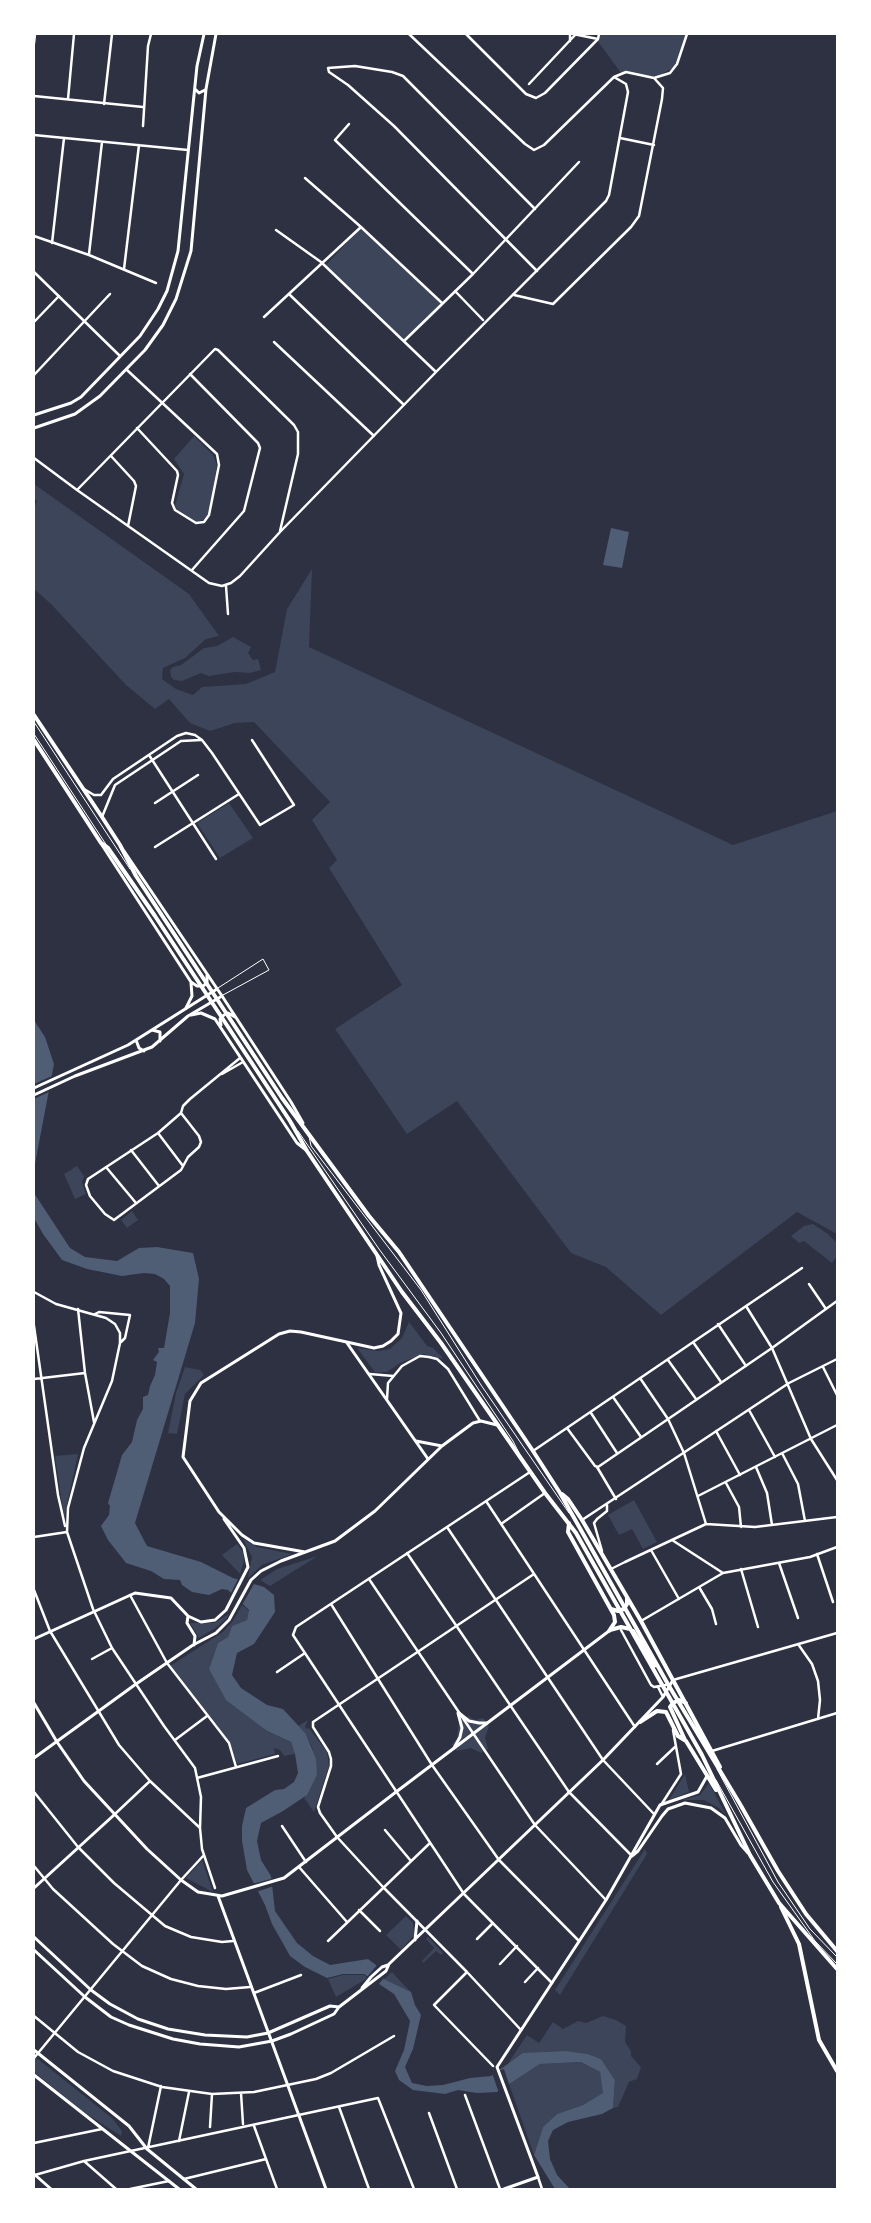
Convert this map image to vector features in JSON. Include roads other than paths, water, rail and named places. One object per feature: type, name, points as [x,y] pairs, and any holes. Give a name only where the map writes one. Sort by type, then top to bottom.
[{"type":"main road","points":[[34,715],[120,845],[136,876],[282,1098],[369,1216],[399,1252],[533,1451],[579,1525],[790,1890],[806,1914],[837,1951]]},
{"type":"main road","points":[[34,740],[101,843],[108,848],[155,916],[290,1121],[307,1151],[402,1292],[441,1344],[545,1493],[576,1532],[703,1756],[750,1855],[779,1903],[799,1944],[819,2040],[837,2071]]},
{"type":"main road","points":[[560,1493],[568,1499],[582,1520],[641,1620],[686,1703],[710,1753]]},
{"type":"main road","points":[[569,1523],[568,1532],[616,1619],[609,1630]]},
{"type":"main road","points":[[611,1609],[618,1611],[624,1609],[627,1604],[627,1597]]},
{"type":"main road","points":[[609,1630],[621,1627],[632,1630],[654,1646]]},
{"type":"main road","points":[[632,1630],[668,1691]]},
{"type":"main road","points":[[686,1703],[679,1700],[673,1703],[670,1708],[686,1741],[728,1810]]},
{"type":"main road","points":[[640,1722],[652,1713],[661,1710],[666,1712],[678,1736],[686,1741]]},
{"type":"main road","points":[[779,1903],[837,1969]]},
{"type":"street","points":[[34,43],[35,34]]},
{"type":"street","points":[[68,98],[74,34]]},
{"type":"street","points":[[104,104],[112,34]]},
{"type":"street","points":[[143,126],[148,46],[151,34]]},
{"type":"street","points":[[34,415],[71,403],[81,397],[121,357],[149,323],[169,286],[178,250],[199,52],[204,34]]},
{"type":"street","points":[[34,428],[86,408],[127,370],[162,325],[176,300],[189,262],[206,89],[216,34]]},
{"type":"street","points":[[410,34],[525,144],[534,150],[544,145],[614,77],[626,72],[654,78],[667,75],[673,70],[687,34]]},
{"type":"street","points":[[466,34],[526,94],[536,98],[545,93],[598,38],[599,34]]},
{"type":"street","points":[[573,34],[598,38]]},
{"type":"street","points":[[529,84],[570,41],[573,34]]},
{"type":"street","points":[[570,41],[573,34]]},
{"type":"street","points":[[535,209],[403,76],[392,72],[352,66],[329,67],[327,69],[328,72],[348,85],[382,115],[537,271]]},
{"type":"street","points":[[34,458],[213,584],[226,585],[240,576],[280,532],[436,372],[606,202],[609,195],[628,89],[626,84],[614,77]]},
{"type":"street","points":[[514,295],[553,304],[631,227],[639,216],[663,90],[662,85],[654,78]]},
{"type":"street","points":[[195,89],[198,93],[202,94],[206,89]]},
{"type":"street","points":[[34,96],[143,107]]},
{"type":"street","points":[[349,124],[335,140],[473,274]]},
{"type":"street","points":[[34,136],[188,150]]},
{"type":"street","points":[[52,243],[64,138]]},
{"type":"street","points":[[620,138],[654,145]]},
{"type":"street","points":[[89,255],[102,142]]},
{"type":"street","points":[[124,269],[140,145]]},
{"type":"street","points":[[404,341],[473,274],[579,162]]},
{"type":"street","points":[[304,178],[361,227],[442,303]]},
{"type":"street","points":[[264,317],[290,295],[321,262],[361,227]]},
{"type":"street","points":[[276,230],[321,262],[436,372]]},
{"type":"street","points":[[34,236],[89,255],[156,283]]},
{"type":"street","points":[[34,272],[121,357]]},
{"type":"street","points":[[455,291],[483,320]]},
{"type":"street","points":[[34,375],[110,294]]},
{"type":"street","points":[[290,295],[404,405]]},
{"type":"street","points":[[34,322],[59,296]]},
{"type":"street","points":[[274,342],[374,436]]},
{"type":"street","points":[[77,490],[190,374],[215,350],[218,350],[294,425],[298,432],[298,454],[280,532]]},
{"type":"street","points":[[127,370],[210,447],[219,460],[209,515],[204,522],[196,523],[175,510],[172,503],[178,475],[177,471],[137,428]]},
{"type":"street","points":[[190,374],[258,443],[260,448],[244,511],[192,571]]},
{"type":"street","points":[[111,456],[134,481],[136,486],[128,526]]},
{"type":"street","points":[[226,585],[228,614]]},
{"type":"street","points":[[83,788],[94,795],[101,795],[113,779],[177,736],[186,733],[202,740],[260,825],[294,805],[252,740]]},
{"type":"street","points":[[102,817],[115,785],[182,741],[202,740]]},
{"type":"street","points":[[149,755],[216,859]]},
{"type":"street","points":[[155,803],[198,775]]},
{"type":"street","points":[[155,847],[239,794]]},
{"type":"street","points":[[101,843],[194,986],[203,986],[207,983],[207,974]]},
{"type":"street","points":[[120,845],[218,989],[291,1102],[305,1128]]},
{"type":"street","points":[[182,1011],[191,1000],[191,982]]},
{"type":"street","points":[[34,1088],[136,1040],[218,989]]},
{"type":"street","points":[[34,1095],[76,1076],[145,1051],[160,1042],[188,1016],[222,996]]},
{"type":"street","points":[[188,1016],[197,1013],[209,1015],[215,1019],[297,1143],[307,1151]]},
{"type":"street","points":[[222,1028],[220,1019],[224,1015],[231,1014],[237,1019]]},
{"type":"street","points":[[152,1030],[160,1032],[160,1042]]},
{"type":"street","points":[[136,1040],[139,1048],[145,1051]]},
{"type":"street","points":[[181,1113],[199,1136],[201,1142],[199,1147],[188,1157],[181,1170],[114,1220],[105,1214],[90,1196],[86,1185],[88,1179],[158,1133],[181,1113],[183,1106],[190,1098],[220,1075],[227,1066],[242,1059]]},
{"type":"street","points":[[158,1133],[183,1166]]},
{"type":"street","points":[[131,1150],[159,1186]]},
{"type":"street","points":[[106,1167],[136,1203]]},
{"type":"street","points":[[34,1639],[135,1593],[171,1598],[178,1608],[188,1616],[201,1622],[215,1620],[226,1610],[248,1568],[247,1558],[244,1548],[183,1457],[190,1402],[201,1384],[280,1334],[293,1331],[374,1348],[383,1346],[398,1334],[401,1313],[379,1265],[376,1252]]},
{"type":"street","points":[[533,1451],[802,1268]]},
{"type":"street","points":[[809,1284],[826,1309]]},
{"type":"street","points":[[34,1292],[51,1302],[95,1314],[115,1324],[120,1333],[120,1343],[112,1381],[84,1448],[70,1500],[67,1515],[67,1532]]},
{"type":"street","points":[[596,1467],[746,1366],[837,1301]]},
{"type":"street","points":[[746,1306],[772,1348],[789,1383],[811,1439],[837,1480]]},
{"type":"street","points":[[78,1309],[85,1373],[95,1424]]},
{"type":"street","points":[[95,1314],[99,1312],[130,1315],[125,1338],[120,1343]]},
{"type":"street","points":[[718,1324],[746,1366]]},
{"type":"street","points":[[34,1326],[58,1494],[67,1532],[94,1612],[112,1648],[192,1761],[202,1804],[200,1828],[204,1855],[215,1888]]},
{"type":"street","points":[[347,1342],[428,1459]]},
{"type":"street","points":[[693,1342],[721,1382]]},
{"type":"street","points":[[387,1400],[386,1389],[393,1376],[402,1366],[420,1356],[437,1359],[448,1369],[480,1421]]},
{"type":"street","points":[[582,1520],[789,1383],[837,1359]]},
{"type":"street","points":[[667,1360],[696,1399]]},
{"type":"street","points":[[823,1367],[837,1395]]},
{"type":"street","points":[[34,1379],[85,1373]]},
{"type":"street","points":[[370,1374],[393,1376]]},
{"type":"street","points":[[640,1378],[668,1419],[684,1453],[706,1524]]},
{"type":"street","points":[[613,1397],[641,1437]]},
{"type":"street","points":[[749,1409],[775,1457]]},
{"type":"street","points":[[591,1413],[618,1453]]},
{"type":"street","points":[[34,1758],[136,1684],[193,1646],[209,1638],[229,1620],[251,1580],[266,1567],[335,1541],[376,1511],[442,1446],[472,1423],[480,1421],[497,1425]]},
{"type":"street","points":[[698,1496],[837,1425]]},
{"type":"street","points":[[567,1428],[596,1467],[616,1499]]},
{"type":"street","points":[[716,1431],[740,1475]]},
{"type":"street","points":[[416,1440],[442,1446]]},
{"type":"street","points":[[782,1453],[798,1484],[805,1521]]},
{"type":"street","points":[[756,1467],[767,1493],[772,1526]]},
{"type":"street","points":[[530,1472],[296,1627],[293,1632],[305,1654],[464,1894],[552,1983]]},
{"type":"street","points":[[726,1483],[739,1507],[741,1527]]},
{"type":"street","points":[[501,1524],[545,1493]]},
{"type":"street","points":[[486,1501],[635,1728]]},
{"type":"street","points":[[602,1556],[599,1537],[594,1523],[596,1519],[607,1511],[607,1505]]},
{"type":"street","points":[[219,1512],[242,1535],[254,1543],[290,1551],[308,1552]]},
{"type":"street","points":[[610,1569],[706,1524],[741,1527],[772,1526],[837,1517]]},
{"type":"street","points":[[447,1527],[604,1760],[654,1814]]},
{"type":"street","points":[[34,1537],[67,1532]]},
{"type":"street","points":[[672,1540],[724,1573]]},
{"type":"street","points":[[641,1620],[724,1573],[818,1554],[837,1546]]},
{"type":"street","points":[[651,1550],[679,1599]]},
{"type":"street","points":[[407,1553],[569,1792],[632,1856]]},
{"type":"street","points":[[818,1554],[833,1602]]},
{"type":"street","points":[[779,1563],[798,1618]]},
{"type":"street","points":[[741,1569],[758,1627]]},
{"type":"street","points":[[521,2030],[383,1887],[337,1837],[320,1813],[318,1807],[331,1766],[331,1759],[329,1752],[313,1726],[313,1722],[534,1574]]},
{"type":"street","points":[[369,1579],[535,1825],[606,1900]]},
{"type":"street","points":[[700,1587],[712,1609],[716,1624]]},
{"type":"street","points":[[34,1590],[50,1631],[119,1745],[150,1781],[200,1828]]},
{"type":"street","points":[[130,1595],[167,1664],[228,1743],[236,1767]]},
{"type":"street","points":[[331,1604],[432,1765],[499,1860],[579,1941]]},
{"type":"street","points":[[188,1616],[187,1623],[194,1636],[193,1646]]},
{"type":"street","points":[[34,1703],[57,1742],[84,1781],[114,1815],[180,1880],[198,1892],[218,1896],[280,1880],[609,1630]]},
{"type":"street","points":[[621,1630],[650,1685],[666,1685]]},
{"type":"street","points":[[34,1950],[85,1997],[111,2017],[129,2025],[174,2039],[200,2044],[239,2047],[272,2041],[330,2016],[362,1989],[382,1967],[389,1964],[415,1941],[604,1760],[663,1697],[673,1680],[837,1633]]},
{"type":"street","points":[[798,1644],[812,1664],[818,1681],[820,1700],[818,1719]]},
{"type":"street","points":[[92,1658],[112,1648]]},
{"type":"street","points":[[277,1672],[305,1654]]},
{"type":"street","points":[[657,1686],[663,1697]]},
{"type":"street","points":[[458,1713],[469,1721],[479,1724],[488,1722]]},
{"type":"street","points":[[454,1748],[462,1728],[458,1713]]},
{"type":"street","points":[[710,1753],[837,1713]]},
{"type":"street","points":[[176,1740],[207,1716]]},
{"type":"street","points":[[542,2189],[497,2067],[606,1900],[632,1856],[634,1848],[680,1774],[672,1723]]},
{"type":"street","points":[[657,1764],[676,1746]]},
{"type":"street","points":[[197,1778],[278,1756]]},
{"type":"street","points":[[660,1805],[698,1792],[703,1786],[707,1775]]},
{"type":"street","points":[[34,1888],[150,1781]]},
{"type":"street","points":[[34,1792],[78,1847],[152,1916],[166,1926],[191,1937],[222,1942],[233,1940]]},
{"type":"street","points":[[632,1856],[638,1851],[668,1809],[685,1803],[711,1808],[725,1818],[740,1845],[750,1855]]},
{"type":"street","points":[[282,1826],[306,1862]]},
{"type":"street","points":[[385,1830],[412,1861]]},
{"type":"street","points":[[328,1941],[430,1843]]},
{"type":"street","points":[[34,2058],[180,1880],[204,1855]]},
{"type":"street","points":[[34,1866],[44,1879],[122,1952],[142,1966],[198,1986],[226,1989],[250,1987]]},
{"type":"street","points":[[299,1867],[347,1922]]},
{"type":"street","points":[[218,1896],[250,1987],[272,2041],[297,2116],[326,2189]]},
{"type":"street","points":[[359,1910],[380,1931]]},
{"type":"street","points":[[415,1941],[417,1921]]},
{"type":"street","points":[[477,1939],[493,1923]]},
{"type":"street","points":[[34,1937],[91,1990],[131,2016],[175,2030],[205,2036],[247,2037],[268,2033],[333,2006],[339,2007]]},
{"type":"street","points":[[500,1964],[517,1946]]},
{"type":"street","points":[[42,1958],[48,1951]]},
{"type":"street","points":[[367,1984],[386,1971],[389,1964]]},
{"type":"street","points":[[525,1982],[538,1968]]},
{"type":"street","points":[[467,1972],[434,2005],[493,2066]]},
{"type":"street","points":[[253,1994],[301,1975]]},
{"type":"street","points":[[325,2009],[330,2008],[333,2010],[330,2016]]},
{"type":"street","points":[[34,2016],[54,2034],[107,2068],[161,2086],[189,2092],[212,2094],[241,2093],[287,2087],[332,2073],[394,2036]]},
{"type":"street","points":[[174,2039],[175,2030]]},
{"type":"street","points":[[34,2050],[129,2126],[147,2149],[196,2189]]},
{"type":"street","points":[[34,2075],[179,2189]]},
{"type":"street","points":[[147,2149],[161,2086]]},
{"type":"street","points":[[179,2141],[189,2092]]},
{"type":"street","points":[[241,2093],[242,2124]]},
{"type":"street","points":[[210,2127],[212,2094]]},
{"type":"street","points":[[465,2095],[500,2189]]},
{"type":"street","points":[[34,2174],[84,2161],[378,2098],[414,2189]]},
{"type":"street","points":[[339,2107],[369,2189]]},
{"type":"street","points":[[429,2114],[457,2189]]},
{"type":"street","points":[[254,2126],[277,2189]]},
{"type":"street","points":[[34,2143],[102,2129]]},
{"type":"street","points":[[184,2179],[266,2159]]},
{"type":"street","points":[[84,2161],[116,2189]]},
{"type":"street","points":[[34,2174],[51,2189]]},
{"type":"street","points":[[504,2189],[538,2177]]},
{"type":"street","points":[[130,2189],[169,2181]]},
{"type":"lane","points":[[34,722],[125,863],[136,876]]},
{"type":"lane","points":[[34,734],[108,848]]},
{"type":"lane","points":[[218,989],[262,959],[270,968],[222,996]]},
{"type":"lane","points":[[290,1121],[379,1249],[441,1333],[513,1440],[526,1466]]},
{"type":"lane","points":[[305,1128],[312,1146],[421,1290],[562,1505],[575,1519]]},
{"type":"lane","points":[[710,1753],[778,1882],[810,1929],[837,1957]]},
{"type":"lane","points":[[703,1756],[773,1882],[815,1942],[837,1964]]},
{"type":"lane","points":[[728,1810],[735,1814]]}]
